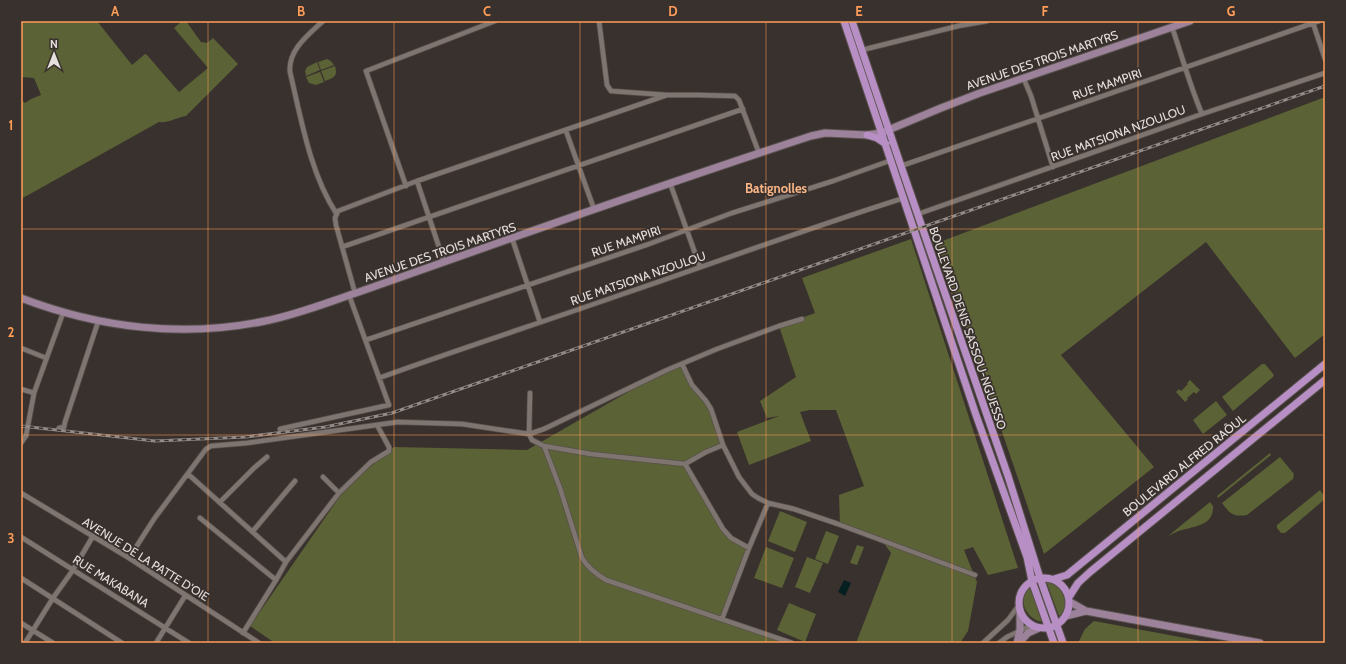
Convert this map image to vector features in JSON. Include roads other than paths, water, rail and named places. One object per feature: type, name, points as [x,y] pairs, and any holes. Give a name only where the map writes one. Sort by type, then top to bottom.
[{"type":"main road","name":"BOULEVARD DENIS SASSOU-NGUESSO","points":[[844,21],[892,160],[976,415],[1027,557],[1032,581],[1054,643]]},
{"type":"main road","name":"BOULEVARD DENIS SASSOU-NGUESSO","points":[[852,21],[1008,476],[1040,578],[1063,643]]},
{"type":"main road","name":"AVENUE DES TROIS MARTYRS","points":[[21,298],[98,322],[136,327],[202,329],[265,321],[352,294],[594,209],[818,134],[867,135],[881,131],[1023,78],[1190,21]]},
{"type":"main road","name":"AVENUE DES TROIS MARTYRS","points":[[858,135],[881,131]]},
{"type":"main road","points":[[867,135],[877,138],[886,144]]},
{"type":"main road","name":"BOULEVARD ALFRED RAÔUL","points":[[1054,580],[1067,575],[1325,364]]},
{"type":"main road","name":"BOULEVARD ALFRED RAÔUL","points":[[1070,599],[1078,583],[1090,572],[1325,380]]},
{"type":"main road","points":[[1018,643],[1020,630],[1020,608],[1020,597],[1026,585],[1040,578],[1054,580],[1066,589],[1070,599],[1069,610],[1066,616],[1057,625],[1048,628],[1039,628],[1032,625],[1023,616],[1020,608]]},
{"type":"main road","points":[[1070,599],[1086,611]]},
{"type":"main road","points":[[1066,616],[1086,611],[1260,643]]},
{"type":"main road","points":[[1018,643],[1028,633],[1039,628]]},
{"type":"street","points":[[280,429],[388,407],[390,404],[379,378],[352,294],[335,218],[336,213],[319,180],[309,148],[290,72],[289,65],[298,46],[324,21]]},
{"type":"street","points":[[406,186],[366,71],[495,21]]},
{"type":"street","points":[[599,21],[607,85],[611,91],[667,95],[736,96],[743,109],[759,153]]},
{"type":"street","points":[[862,50],[958,26],[987,21]]},
{"type":"street","name":"RUE MAMPIRI","points":[[901,166],[1319,21]]},
{"type":"street","points":[[1313,23],[1325,59]]},
{"type":"street","points":[[1172,27],[1186,67],[1191,88],[1202,114]]},
{"type":"street","name":"RUE MATSIONA NZOULOU","points":[[918,214],[1325,72]]},
{"type":"street","points":[[1023,78],[1031,96],[1053,167]]},
{"type":"street","points":[[336,213],[340,210],[417,181],[667,95]]},
{"type":"street","points":[[342,247],[743,109]]},
{"type":"street","points":[[566,131],[594,209]]},
{"type":"street","name":"RUE MAMPIRI","points":[[366,340],[732,213],[833,181],[892,160]]},
{"type":"street","points":[[417,181],[444,262]]},
{"type":"street","points":[[670,183],[700,267]]},
{"type":"street","name":"RUE MATSIONA NZOULOU","points":[[379,378],[463,347],[540,322],[824,223],[904,198]]},
{"type":"street","points":[[512,238],[540,322]]},
{"type":"street","points":[[21,443],[26,436],[34,393],[63,312]]},
{"type":"street","points":[[129,558],[154,519],[206,449],[211,446],[247,443],[398,422],[462,424],[529,434],[544,429],[667,370],[779,326],[802,319]]},
{"type":"street","points":[[60,428],[64,426],[66,422],[98,322]]},
{"type":"street","points":[[21,348],[46,358]]},
{"type":"street","points":[[682,364],[695,390],[706,401],[711,409],[723,446],[739,477],[758,498],[824,519],[975,575]]},
{"type":"street","points":[[21,389],[34,393]]},
{"type":"street","points":[[530,393],[529,434],[532,440],[544,446],[591,454],[685,464],[706,452],[723,446]]},
{"type":"street","points":[[243,633],[286,562],[339,493],[371,462],[389,451],[389,447],[378,424]]},
{"type":"street","points":[[544,446],[560,488],[582,558],[587,566],[594,572],[606,580],[792,643]]},
{"type":"street","points":[[220,502],[267,457]]},
{"type":"street","points":[[685,464],[723,529],[731,538],[749,548]]},
{"type":"street","points":[[188,474],[286,562]]},
{"type":"street","points":[[323,476],[339,493]]},
{"type":"street","points":[[253,531],[295,481]]},
{"type":"street","name":"AVENUE DE LA PATTE D'OIE","points":[[21,493],[129,558],[259,643]]},
{"type":"street","points":[[722,619],[768,502]]},
{"type":"street","points":[[200,518],[276,580]]},
{"type":"street","points":[[25,643],[53,598],[73,570],[93,536]]},
{"type":"street","name":"RUE MAKABANA","points":[[21,537],[189,643]]},
{"type":"street","points":[[21,578],[122,643]]},
{"type":"street","points":[[156,643],[185,596]]},
{"type":"street","points":[[983,643],[1020,608]]},
{"type":"street","points":[[21,623],[53,643]]},
{"type":"street","points":[[1000,643],[1007,637],[1032,625]]},
{"type":"water","points":[[844,580],[851,583],[845,596],[838,592]]},
{"type":"railway","points":[[21,426],[155,441],[245,437],[325,427],[392,413],[1325,86]]},
{"type":"district","name":"Batignolles","points":[[776,188]]}]
